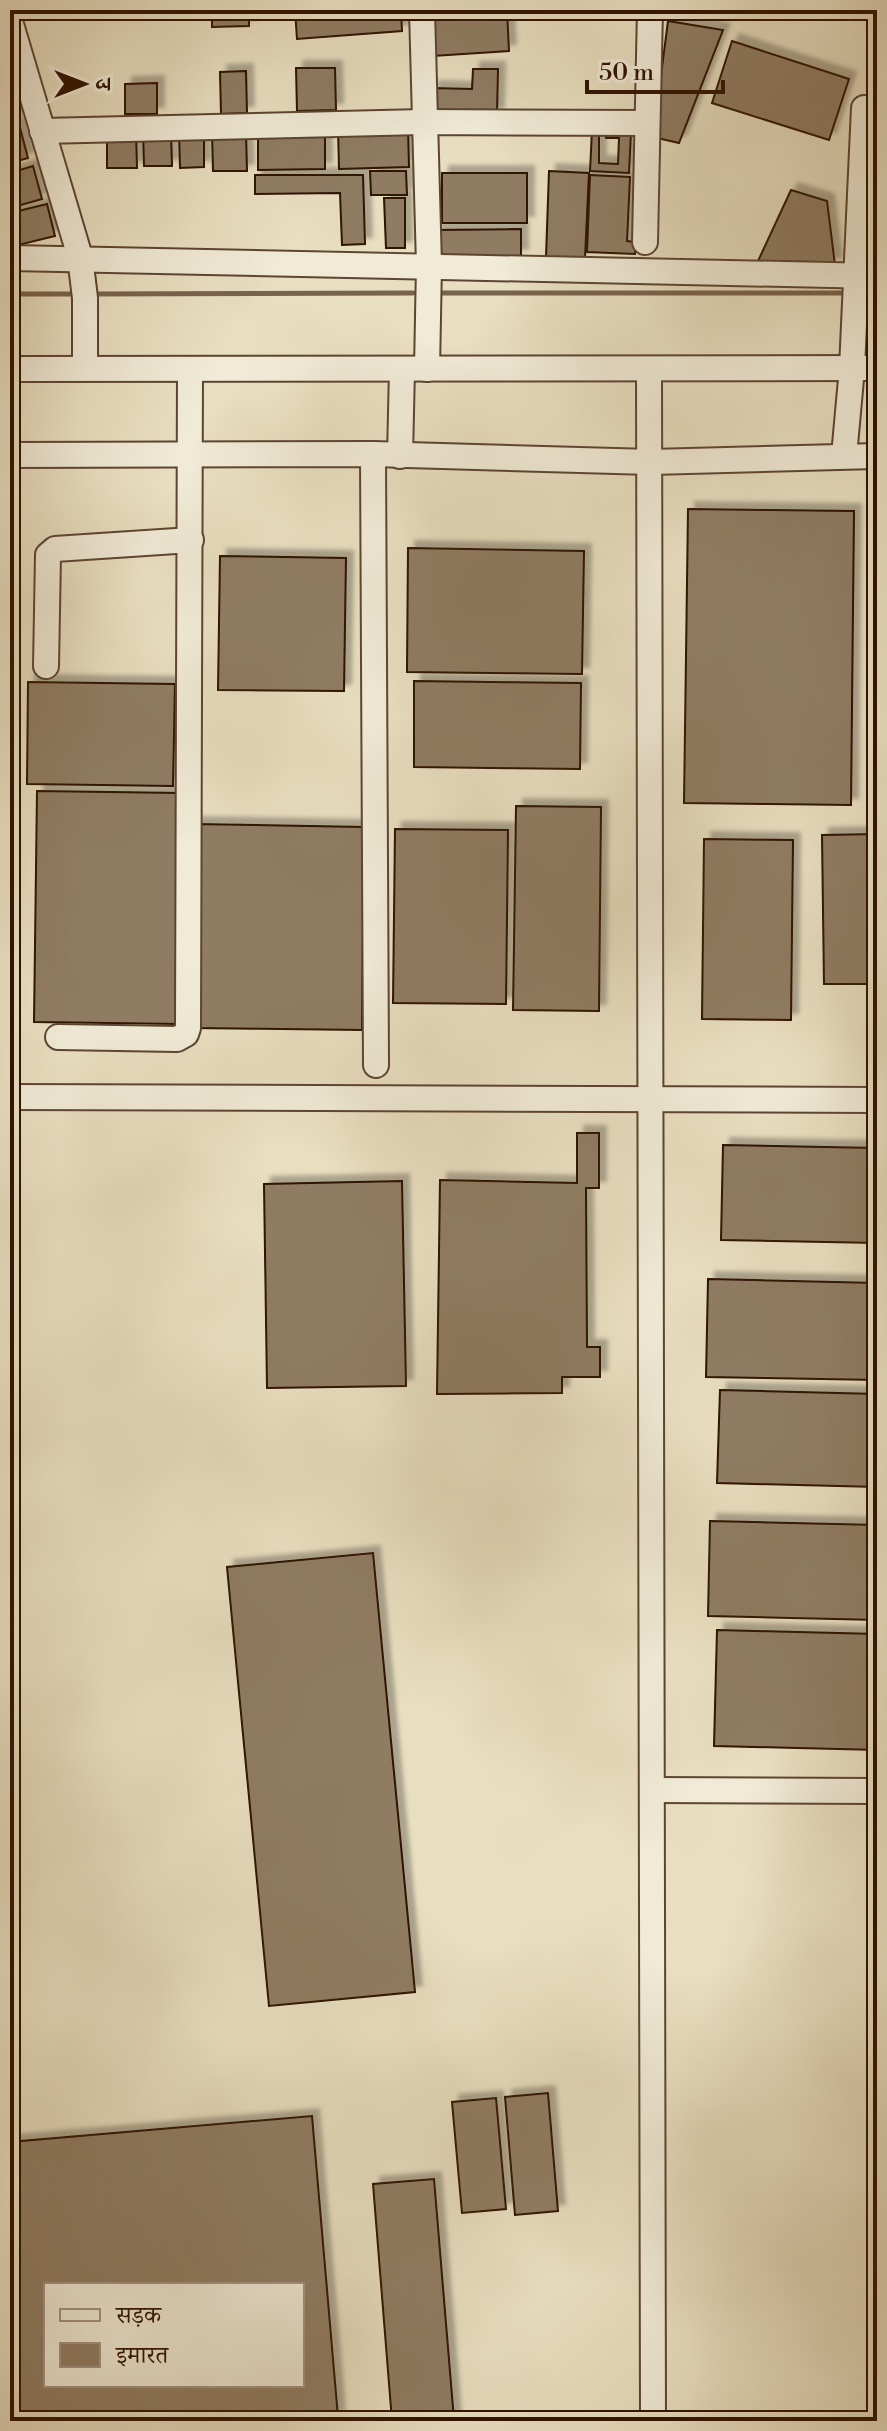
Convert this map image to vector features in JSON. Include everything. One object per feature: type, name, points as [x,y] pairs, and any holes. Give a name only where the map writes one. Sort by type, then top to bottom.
[{"type":"street","points":[[422,10],[429,265],[427,369]]},
{"type":"street","points":[[645,242],[650,10]]},
{"type":"street","points":[[10,21],[82,279],[85,367]]},
{"type":"street","points":[[844,456],[860,284],[864,108]]},
{"type":"street","points":[[42,131],[423,122],[646,123]]},
{"type":"street","points":[[10,258],[82,279],[429,265],[860,284]]},
{"type":"street","points":[[10,369],[877,368]]},
{"type":"street","points":[[400,456],[402,369]]},
{"type":"street","points":[[649,369],[653,2421]]},
{"type":"street","points":[[58,1037],[177,1039],[186,1034],[188,1028],[190,370]]},
{"type":"street","points":[[10,455],[373,454],[651,462],[877,456]]},
{"type":"street","points":[[373,454],[376,1065]]},
{"type":"street","points":[[46,666],[48,555],[55,549],[191,540]]},
{"type":"street","points":[[10,1097],[877,1100]]},
{"type":"street","points":[[654,1790],[877,1791]]},
{"type":"building","points":[[212,10],[249,10],[249,26],[212,27]]},
{"type":"building","points":[[295,10],[401,10],[402,31],[297,39]]},
{"type":"building","points":[[507,10],[509,51],[433,56],[430,12]]},
{"type":"building","points":[[668,21],[723,30],[679,143],[653,137]]},
{"type":"building","points":[[732,41],[849,79],[829,140],[712,103]]},
{"type":"building","points":[[296,68],[335,68],[336,110],[297,111]]},
{"type":"building","points":[[473,69],[498,69],[497,115],[431,114],[432,88],[472,89]]},
{"type":"building","points":[[246,71],[247,113],[221,114],[220,72]]},
{"type":"building","points":[[157,83],[157,114],[125,114],[125,84]]},
{"type":"building","points":[[10,94],[18,120],[10,122]]},
{"type":"building","points":[[19,124],[28,158],[10,163],[10,127]]},
{"type":"building","points":[[408,127],[409,167],[339,169],[338,129]]},
{"type":"building","points":[[592,130],[599,131],[599,163],[618,164],[619,138],[606,138],[607,131],[631,132],[629,173],[590,171]]},
{"type":"building","points":[[171,131],[172,166],[144,166],[143,132]]},
{"type":"building","points":[[136,132],[137,168],[107,168],[107,133]]},
{"type":"building","points":[[204,132],[204,167],[180,168],[179,133]]},
{"type":"building","points":[[212,133],[246,133],[247,171],[213,171]]},
{"type":"building","points":[[325,134],[325,169],[258,170],[258,135]]},
{"type":"building","points":[[33,166],[42,199],[10,208],[10,173]]},
{"type":"building","points":[[370,171],[406,171],[407,195],[371,195]]},
{"type":"building","points":[[549,171],[589,173],[585,258],[546,257]]},
{"type":"building","points":[[442,173],[527,173],[527,223],[442,223]]},
{"type":"building","points":[[255,175],[363,175],[365,244],[342,245],[340,193],[255,194]]},
{"type":"building","points":[[590,175],[630,177],[627,241],[636,242],[635,254],[587,252]]},
{"type":"building","points":[[791,190],[827,201],[835,265],[758,261]]},
{"type":"building","points":[[384,198],[405,198],[405,248],[386,248]]},
{"type":"building","points":[[47,204],[55,236],[10,247],[10,213]]},
{"type":"building","points":[[865,210],[877,210],[877,268],[866,268]]},
{"type":"building","points":[[521,229],[521,256],[434,256],[434,230]]},
{"type":"building","points":[[688,509],[854,511],[851,805],[684,803]]},
{"type":"building","points":[[876,536],[877,704],[873,704]]},
{"type":"building","points":[[408,548],[584,551],[582,674],[407,672]]},
{"type":"building","points":[[220,556],[346,558],[344,691],[218,690]]},
{"type":"building","points":[[414,681],[581,683],[580,769],[414,767]]},
{"type":"building","points":[[28,682],[175,684],[173,786],[27,784]]},
{"type":"building","points":[[37,791],[181,793],[178,1024],[34,1022]]},
{"type":"building","points":[[516,806],[601,807],[599,1011],[513,1010]]},
{"type":"building","points":[[193,824],[364,827],[362,1030],[191,1028]]},
{"type":"building","points":[[395,829],[508,830],[506,1004],[393,1003]]},
{"type":"building","points":[[877,834],[877,854],[868,854],[868,964],[877,964],[877,984],[824,984],[822,835]]},
{"type":"building","points":[[704,839],[793,840],[791,1020],[702,1019]]},
{"type":"building","points":[[577,1133],[599,1133],[599,1188],[586,1188],[587,1347],[600,1347],[600,1377],[562,1377],[562,1393],[437,1394],[440,1180],[577,1183]]},
{"type":"building","points":[[723,1145],[877,1148],[877,1243],[721,1240]]},
{"type":"building","points":[[402,1181],[406,1386],[267,1388],[264,1184]]},
{"type":"building","points":[[708,1279],[877,1283],[877,1380],[706,1377]]},
{"type":"building","points":[[720,1390],[877,1394],[877,1487],[717,1483]]},
{"type":"building","points":[[710,1521],[877,1525],[877,1620],[708,1616]]},
{"type":"building","points":[[373,1553],[415,1992],[269,2006],[227,1567]]},
{"type":"building","points":[[717,1630],[877,1634],[877,1750],[714,1746]]},
{"type":"building","points":[[548,2093],[558,2211],[515,2215],[505,2097]]},
{"type":"building","points":[[496,2098],[506,2209],[462,2213],[452,2102]]},
{"type":"building","points":[[312,2116],[338,2417],[295,2421],[10,2421],[10,2142]]},
{"type":"building","points":[[434,2179],[454,2420],[392,2421],[373,2184]]},
{"type":"waterway","points":[[90,294],[413,293]]},
{"type":"waterway","points":[[434,293],[848,293]]},
{"type":"waterway","points":[[862,293],[877,293]]},
{"type":"waterway","points":[[10,294],[76,294]]}]
